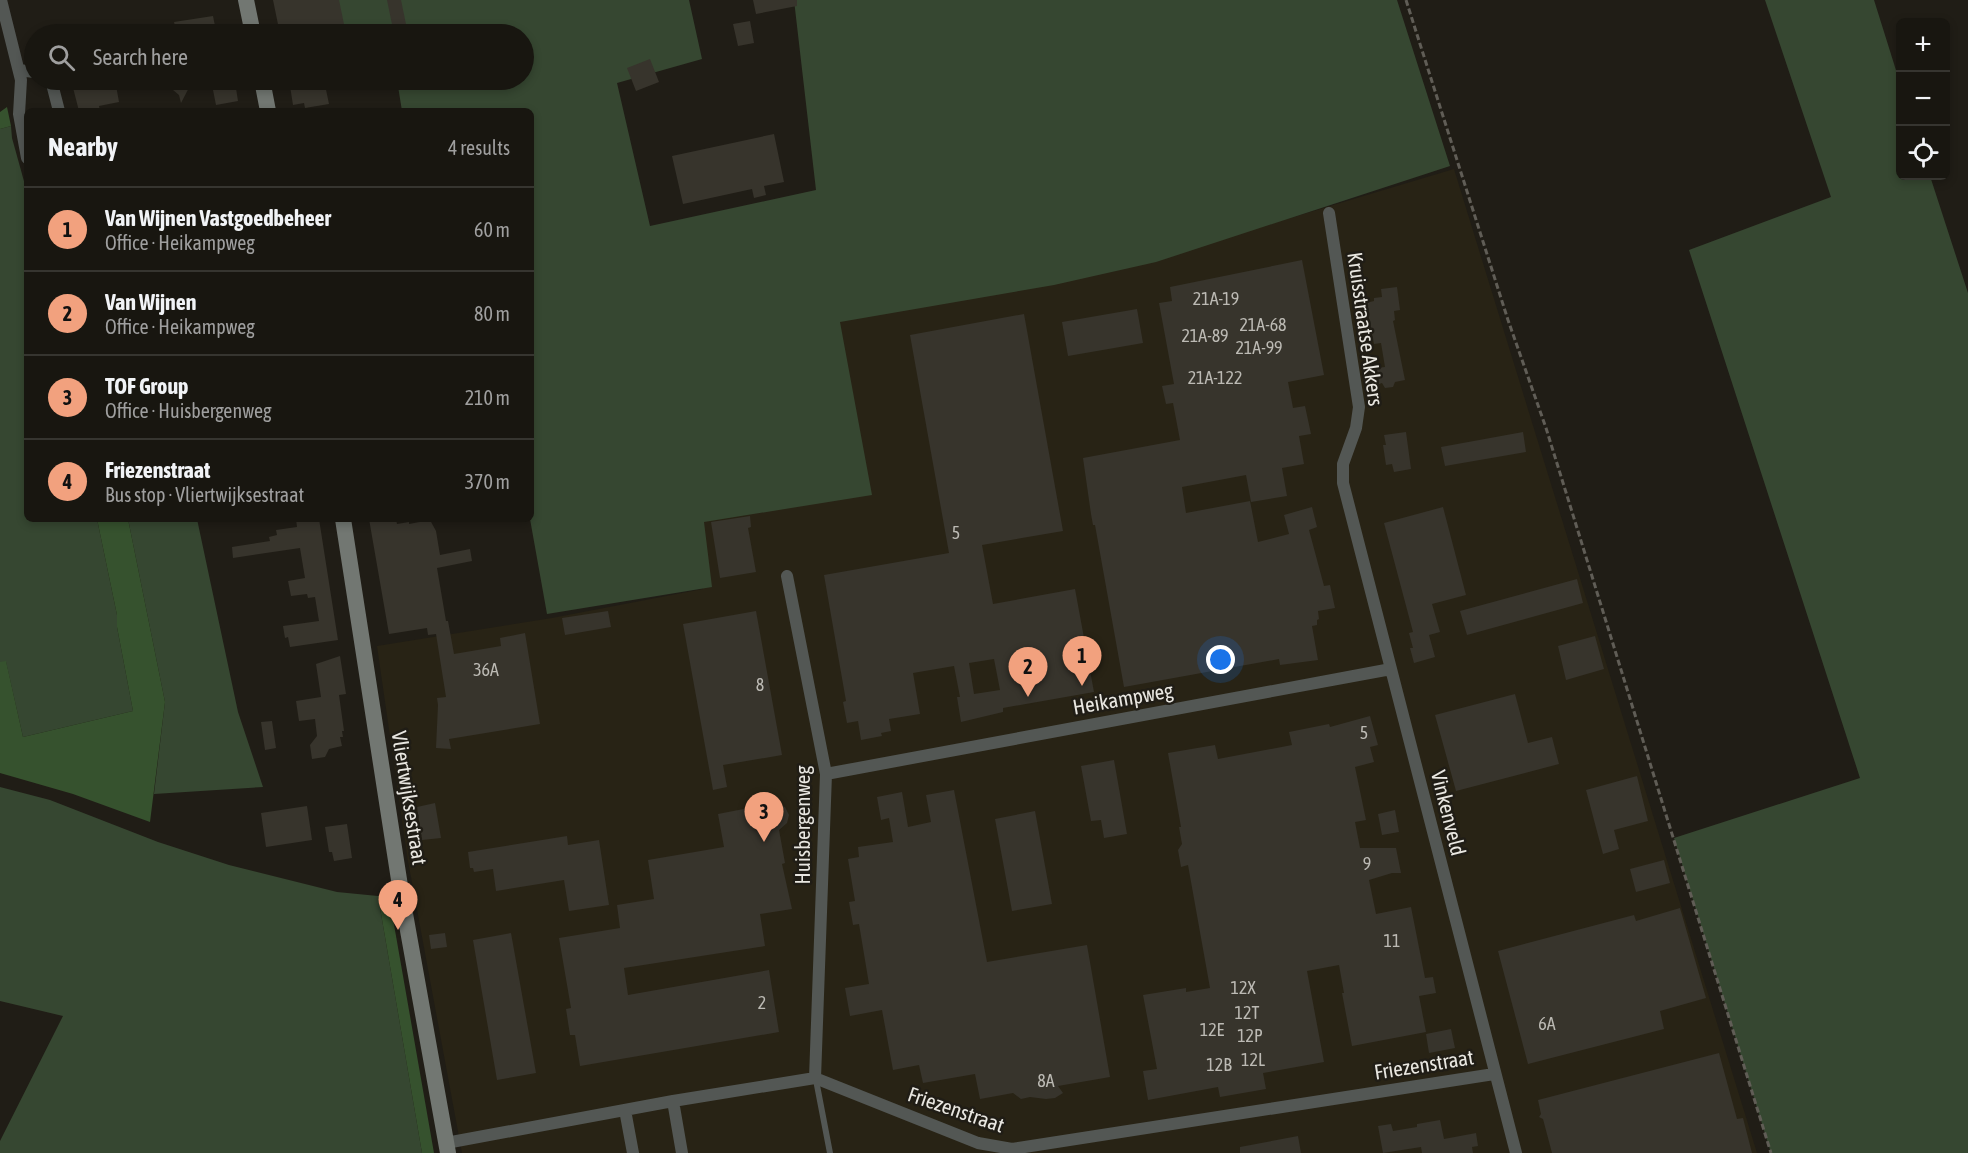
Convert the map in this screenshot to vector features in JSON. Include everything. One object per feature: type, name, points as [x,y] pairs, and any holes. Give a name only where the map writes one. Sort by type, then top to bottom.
[{"type":"street","points":[[1,0],[21,80],[19,114],[24,142]]},
{"type":"street","points":[[246,0],[251,24]]},
{"type":"street","points":[[19,70],[24,71]]},
{"type":"street","points":[[54,90],[58,108]]},
{"type":"street","points":[[264,90],[267,108]]},
{"type":"street","name":"Kruisstraatse Akkers","points":[[1329,213],[1359,407],[1356,428],[1342,464],[1343,483]]},
{"type":"street","name":"Vinkenveld","points":[[1343,483],[1516,1153]]},
{"type":"street","name":"Vliertwijksestraat","points":[[343,522],[398,875],[447,1148]]},
{"type":"street","name":"Huisbergenweg","points":[[787,576],[826,774],[815,1078]]},
{"type":"street","name":"Heikampweg","points":[[826,774],[1391,669]]},
{"type":"street","name":"Friezenstraat","points":[[815,1078],[978,1143],[1012,1149],[1037,1150],[1494,1074]]},
{"type":"street","points":[[447,1148],[625,1110],[815,1078]]},
{"type":"street","points":[[673,1101],[682,1153]]},
{"type":"street","points":[[625,1110],[633,1153]]},
{"type":"lane","points":[[815,1078],[830,1153]]},
{"type":"path","points":[[1406,0],[1508,320],[1549,440],[1771,1153]]},
{"type":"shaded area","points":[[1454,169],[1757,1153],[462,1153],[408,861],[377,646],[552,618],[703,589],[703,512],[836,318],[1133,265]]},
{"type":"green space","points":[[333,0],[689,0],[702,59],[617,83],[650,226],[816,190],[794,0],[1397,0],[1450,166],[1156,262],[1054,285],[840,322],[872,495],[704,522],[712,587],[547,614],[531,522],[534,522],[534,108],[402,108],[399,90],[534,90],[534,24],[339,24]]},
{"type":"green space","points":[[1765,0],[1874,0],[1896,70],[1896,180],[1931,180],[1968,293],[1968,1153],[1771,1153],[1674,838],[1860,778],[1689,250],[1831,197]]},
{"type":"green space","points":[[7,107],[11,126],[0,129],[0,112]]},
{"type":"green space","points":[[11,126],[24,181],[24,522],[98,522],[117,615],[117,627],[133,711],[23,737],[6,662],[0,662],[0,129]]},
{"type":"green space","points":[[98,522],[129,522],[165,702],[150,822],[73,794],[0,773],[0,662],[6,661],[23,737],[133,711],[117,627],[117,615]]},
{"type":"green space","points":[[129,522],[198,522],[238,712],[263,787],[154,794],[165,702]]},
{"type":"green space","points":[[0,787],[50,800],[158,842],[229,865],[337,892],[378,896],[422,1153],[0,1153],[0,1141],[63,1016],[0,1001]]},
{"type":"green space","points":[[378,896],[389,896],[434,1153],[422,1153]]},
{"type":"building","points":[[273,0],[339,0],[344,24],[278,24]]},
{"type":"building","points":[[387,0],[401,0],[406,24],[392,24]]},
{"type":"building","points":[[753,0],[797,0],[797,6],[756,14]]},
{"type":"building","points":[[213,16],[215,24],[174,24],[174,22]]},
{"type":"building","points":[[750,21],[754,43],[738,46],[733,24]]},
{"type":"building","points":[[650,59],[659,82],[636,91],[627,68]]},
{"type":"building","points":[[74,90],[117,90],[119,102],[99,106],[99,108],[78,108]]},
{"type":"building","points":[[173,90],[188,90],[181,103],[179,95]]},
{"type":"building","points":[[213,90],[236,90],[238,101],[216,105]]},
{"type":"building","points":[[291,90],[326,90],[329,104],[305,108],[304,103],[293,105]]},
{"type":"building","points":[[774,134],[784,182],[764,186],[766,195],[754,198],[752,189],[683,204],[672,156]]},
{"type":"building","points":[[1302,260],[1324,375],[1288,382],[1293,408],[1305,406],[1311,434],[1299,436],[1304,464],[1282,468],[1287,496],[1251,502],[1246,475],[1182,487],[1186,513],[1250,501],[1258,542],[1289,534],[1284,515],[1312,507],[1317,527],[1309,530],[1324,586],[1330,585],[1335,608],[1318,611],[1317,625],[1312,626],[1318,660],[1280,665],[1279,659],[1124,687],[1095,525],[1093,525],[1091,514],[1083,458],[1180,440],[1173,403],[1166,404],[1162,386],[1174,384],[1159,303],[1172,301],[1170,287]]},
{"type":"building","points":[[1397,287],[1400,310],[1394,311],[1395,320],[1393,321],[1405,380],[1395,382],[1393,387],[1385,388],[1382,383],[1379,384],[1376,368],[1385,367],[1381,343],[1374,344],[1366,303],[1374,301],[1374,298],[1382,297],[1381,289]]},
{"type":"building","points":[[1137,309],[1143,343],[1068,356],[1062,322]]},
{"type":"building","points":[[1024,314],[1063,531],[982,545],[993,604],[1075,589],[1094,692],[1003,708],[1003,712],[961,722],[957,697],[960,697],[954,666],[913,673],[920,714],[889,719],[891,731],[881,733],[882,736],[861,740],[858,721],[847,723],[843,702],[846,701],[824,575],[949,553],[910,335]],"holes":[[[994,659],[1000,690],[974,694],[969,663]]]},
{"type":"building","points":[[1406,432],[1411,469],[1394,472],[1392,464],[1386,465],[1384,435]]},
{"type":"building","points":[[1523,432],[1526,452],[1445,466],[1441,447]]},
{"type":"building","points":[[1443,507],[1466,595],[1432,604],[1440,632],[1429,635],[1435,657],[1414,663],[1409,633],[1413,632],[1384,523]]},
{"type":"building","points":[[750,516],[751,527],[748,528],[756,572],[720,578],[711,522]]},
{"type":"building","points":[[296,522],[319,522],[338,640],[290,647],[288,637],[285,638],[283,626],[319,621],[315,597],[308,598],[307,594],[291,596],[288,581],[305,578],[300,548],[233,558],[232,547],[270,541],[269,537],[277,535],[276,530],[297,527]]},
{"type":"building","points":[[370,522],[397,522],[397,524],[409,522],[409,524],[431,522],[436,531],[440,555],[470,549],[472,561],[437,568],[454,654],[501,646],[500,638],[525,633],[540,724],[449,739],[451,749],[436,748],[437,698],[446,697],[436,634],[428,635],[427,628],[389,634]]},
{"type":"building","points":[[1577,579],[1583,603],[1467,635],[1460,611]]},
{"type":"building","points":[[608,611],[611,627],[565,635],[562,618]]},
{"type":"building","points":[[756,611],[782,755],[723,765],[727,787],[713,790],[683,624]]},
{"type":"building","points":[[1595,636],[1604,669],[1566,680],[1558,646]]},
{"type":"building","points":[[340,656],[346,694],[339,695],[344,731],[342,731],[343,737],[340,737],[342,746],[329,749],[325,757],[312,759],[310,745],[317,736],[315,719],[299,721],[296,701],[321,697],[316,664]]},
{"type":"building","points":[[1515,694],[1528,743],[1552,737],[1559,764],[1456,791],[1435,715]]},
{"type":"building","points":[[1370,716],[1378,745],[1370,747],[1374,762],[1355,767],[1366,820],[1355,822],[1360,848],[1396,848],[1401,873],[1392,873],[1369,880],[1376,914],[1411,907],[1425,978],[1433,977],[1436,993],[1419,996],[1426,1032],[1352,1046],[1339,965],[1307,971],[1324,1062],[1263,1073],[1266,1089],[1220,1097],[1218,1087],[1148,1100],[1143,1071],[1157,1069],[1143,995],[1186,988],[1186,992],[1210,988],[1188,865],[1181,867],[1178,850],[1182,844],[1179,827],[1181,827],[1168,753],[1215,745],[1218,759],[1292,745],[1289,732],[1329,724],[1330,727]]},
{"type":"building","points":[[272,721],[276,748],[265,750],[261,722]]},
{"type":"building","points":[[1114,760],[1127,834],[1104,838],[1101,820],[1091,821],[1081,766]]},
{"type":"building","points":[[1637,776],[1648,821],[1614,830],[1619,849],[1603,854],[1586,790]]},
{"type":"building","points":[[954,790],[987,962],[1087,945],[1110,1077],[1058,1086],[1063,1093],[1055,1098],[1021,1099],[1013,1093],[980,1099],[975,1074],[923,1083],[919,1065],[893,1070],[882,1010],[850,1016],[845,988],[869,984],[859,924],[853,925],[849,902],[855,901],[848,859],[859,857],[858,847],[893,842],[889,818],[881,820],[877,797],[902,792],[908,827],[931,822],[926,795]]},
{"type":"building","points":[[435,803],[441,838],[422,840],[417,807]]},
{"type":"building","points":[[775,803],[785,807],[789,815],[787,823],[779,830],[785,863],[782,864],[792,909],[760,914],[765,946],[624,968],[628,995],[769,970],[779,1032],[580,1066],[575,1035],[570,1035],[566,1009],[571,1008],[559,938],[620,928],[617,905],[654,899],[648,860],[724,847],[718,814]]},
{"type":"building","points":[[307,806],[312,840],[266,847],[261,813]]},
{"type":"building","points":[[1395,810],[1399,832],[1382,835],[1378,814]]},
{"type":"building","points":[[1035,811],[1052,904],[1012,911],[995,819]]},
{"type":"building","points":[[347,824],[352,858],[334,861],[332,852],[329,852],[325,827]]},
{"type":"building","points":[[567,836],[568,845],[599,840],[609,905],[569,911],[564,880],[496,891],[493,869],[474,872],[473,868],[470,868],[468,852]]},
{"type":"building","points":[[1664,860],[1670,883],[1636,892],[1630,869]]},
{"type":"building","points":[[1680,908],[1706,998],[1660,1011],[1664,1029],[1528,1064],[1498,951],[1634,915],[1636,921]]},
{"type":"building","points":[[445,933],[447,947],[431,949],[429,935]]},
{"type":"building","points":[[511,933],[536,1073],[497,1080],[473,940]]},
{"type":"building","points":[[1451,1029],[1455,1048],[1429,1053],[1426,1034]]},
{"type":"building","points":[[1719,1053],[1737,1119],[1743,1118],[1752,1153],[1552,1153],[1543,1119],[1539,1117],[1541,1114],[1538,1100]]},
{"type":"building","points":[[1440,1120],[1444,1139],[1476,1133],[1478,1146],[1472,1147],[1473,1153],[1422,1153],[1421,1147],[1383,1153],[1378,1126],[1391,1124],[1393,1131]]},
{"type":"building","points":[[1298,1136],[1301,1153],[1240,1153],[1240,1147]]},
{"type":"place","name":"Van Wijnen Vastgoedbeheer","points":[[1082,686]]},
{"type":"place","name":"Van Wijnen","points":[[1028,697]]},
{"type":"place","name":"TOF Group","points":[[764,842]]},
{"type":"place","name":"Friezenstraat","points":[[398,930]]}]
